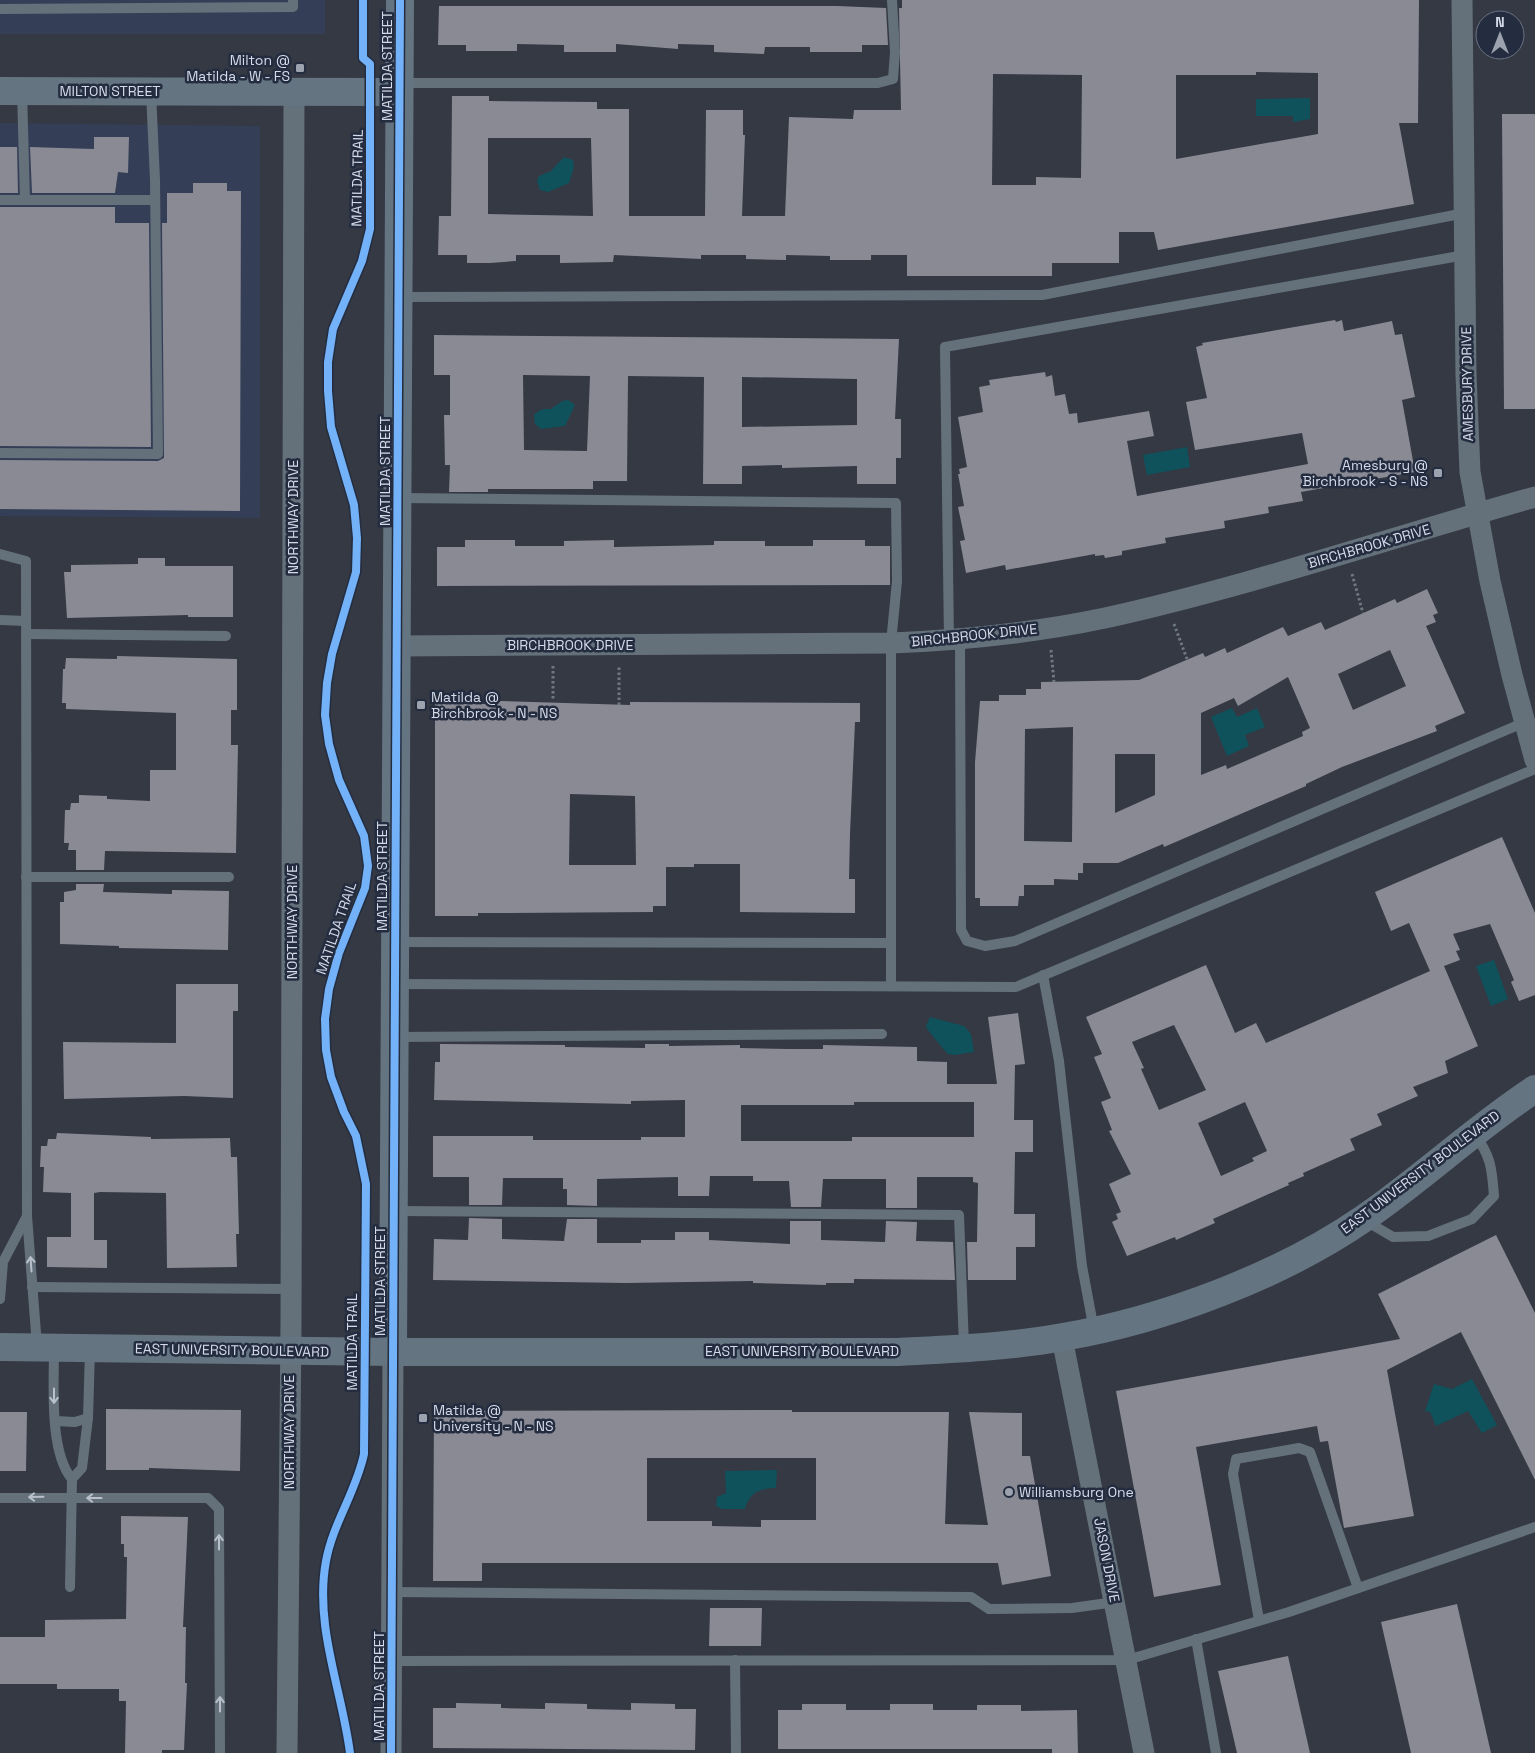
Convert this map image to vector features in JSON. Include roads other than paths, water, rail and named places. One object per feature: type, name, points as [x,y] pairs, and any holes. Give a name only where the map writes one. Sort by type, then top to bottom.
[{"type":"street","name":"MATILDA STREET","points":[[391,1753],[400,0]]},
{"type":"street","name":"AMESBURY DRIVE","points":[[1462,0],[1466,375],[1470,472],[1490,581],[1535,760]]},
{"type":"street","name":"MILTON STREET","points":[[11,91],[294,91],[399,87]]},
{"type":"street","name":"NORTHWAY DRIVE","points":[[287,1753],[291,1289],[294,91]]},
{"type":"street","name":"BIRCHBROOK DRIVE","points":[[396,646],[890,643],[954,640],[1104,618],[1139,610],[1274,574],[1535,497]]},
{"type":"street","name":"EAST UNIVERSITY BOULEVARD","points":[[0,1347],[393,1352],[898,1352],[964,1348],[1062,1338],[1094,1331],[1213,1296],[1296,1260],[1363,1219],[1473,1132],[1535,1089]]},
{"type":"street","name":"JASON DRIVE","points":[[1062,1338],[1144,1753]]},
{"type":"lane","points":[[0,10],[293,7],[293,0]]},
{"type":"lane","points":[[399,87],[878,83],[893,79],[895,52],[892,0]]},
{"type":"lane","points":[[11,91],[25,200]]},
{"type":"lane","points":[[0,453],[158,454],[155,200],[151,91]]},
{"type":"lane","points":[[0,200],[155,200]]},
{"type":"lane","points":[[398,297],[1042,295],[1465,213]]},
{"type":"lane","points":[[1465,255],[945,347],[961,930],[967,941],[985,946],[1015,941],[1525,722]]},
{"type":"lane","points":[[397,498],[896,503],[897,581],[890,643],[891,986]]},
{"type":"lane","points":[[0,554],[26,561],[27,1216],[32,1287],[46,1347],[61,1462],[72,1479],[70,1587]]},
{"type":"lane","points":[[0,620],[26,621]]},
{"type":"lane","points":[[26,634],[226,636]]},
{"type":"lane","points":[[395,984],[1016,986],[1535,769]]},
{"type":"lane","points":[[26,877],[229,878]]},
{"type":"lane","points":[[395,942],[891,943]]},
{"type":"lane","points":[[1043,975],[1058,1061],[1082,1266],[1094,1331]]},
{"type":"lane","points":[[394,1037],[882,1034]]},
{"type":"lane","points":[[1363,1219],[1393,1237],[1428,1236],[1472,1219],[1494,1196],[1491,1164],[1485,1147],[1473,1132]]},
{"type":"lane","points":[[393,1211],[959,1215],[964,1348]]},
{"type":"lane","points":[[0,1298],[3,1262],[27,1216]]},
{"type":"lane","points":[[32,1287],[291,1289]]},
{"type":"lane","points":[[72,1479],[82,1468],[88,1418],[90,1348]]},
{"type":"lane","points":[[55,1421],[75,1422],[88,1418]]},
{"type":"lane","points":[[1259,1620],[1233,1474],[1236,1459],[1299,1448],[1310,1452],[1358,1588]]},
{"type":"lane","points":[[0,1498],[208,1498],[219,1509],[220,1753]]},
{"type":"lane","points":[[391,1661],[1127,1660],[1358,1588],[1535,1527]]},
{"type":"lane","points":[[391,1592],[971,1597],[989,1610],[1072,1608],[1115,1602]]},
{"type":"lane","points":[[1196,1639],[1216,1753]]},
{"type":"lane","points":[[735,1660],[736,1753]]},
{"type":"place","name":"Milton @ Matilda - W - FS","points":[[300,68]]},
{"type":"place","name":"Amesbury @ Birchbrook - S - NS","points":[[1438,473]]},
{"type":"place","name":"Matilda @ Birchbrook - N - NS","points":[[421,705]]},
{"type":"place","name":"Matilda @ University - N - NS","points":[[423,1418]]},
{"type":"place","name":"Williamsburg One","points":[[1009,1492]]}]
